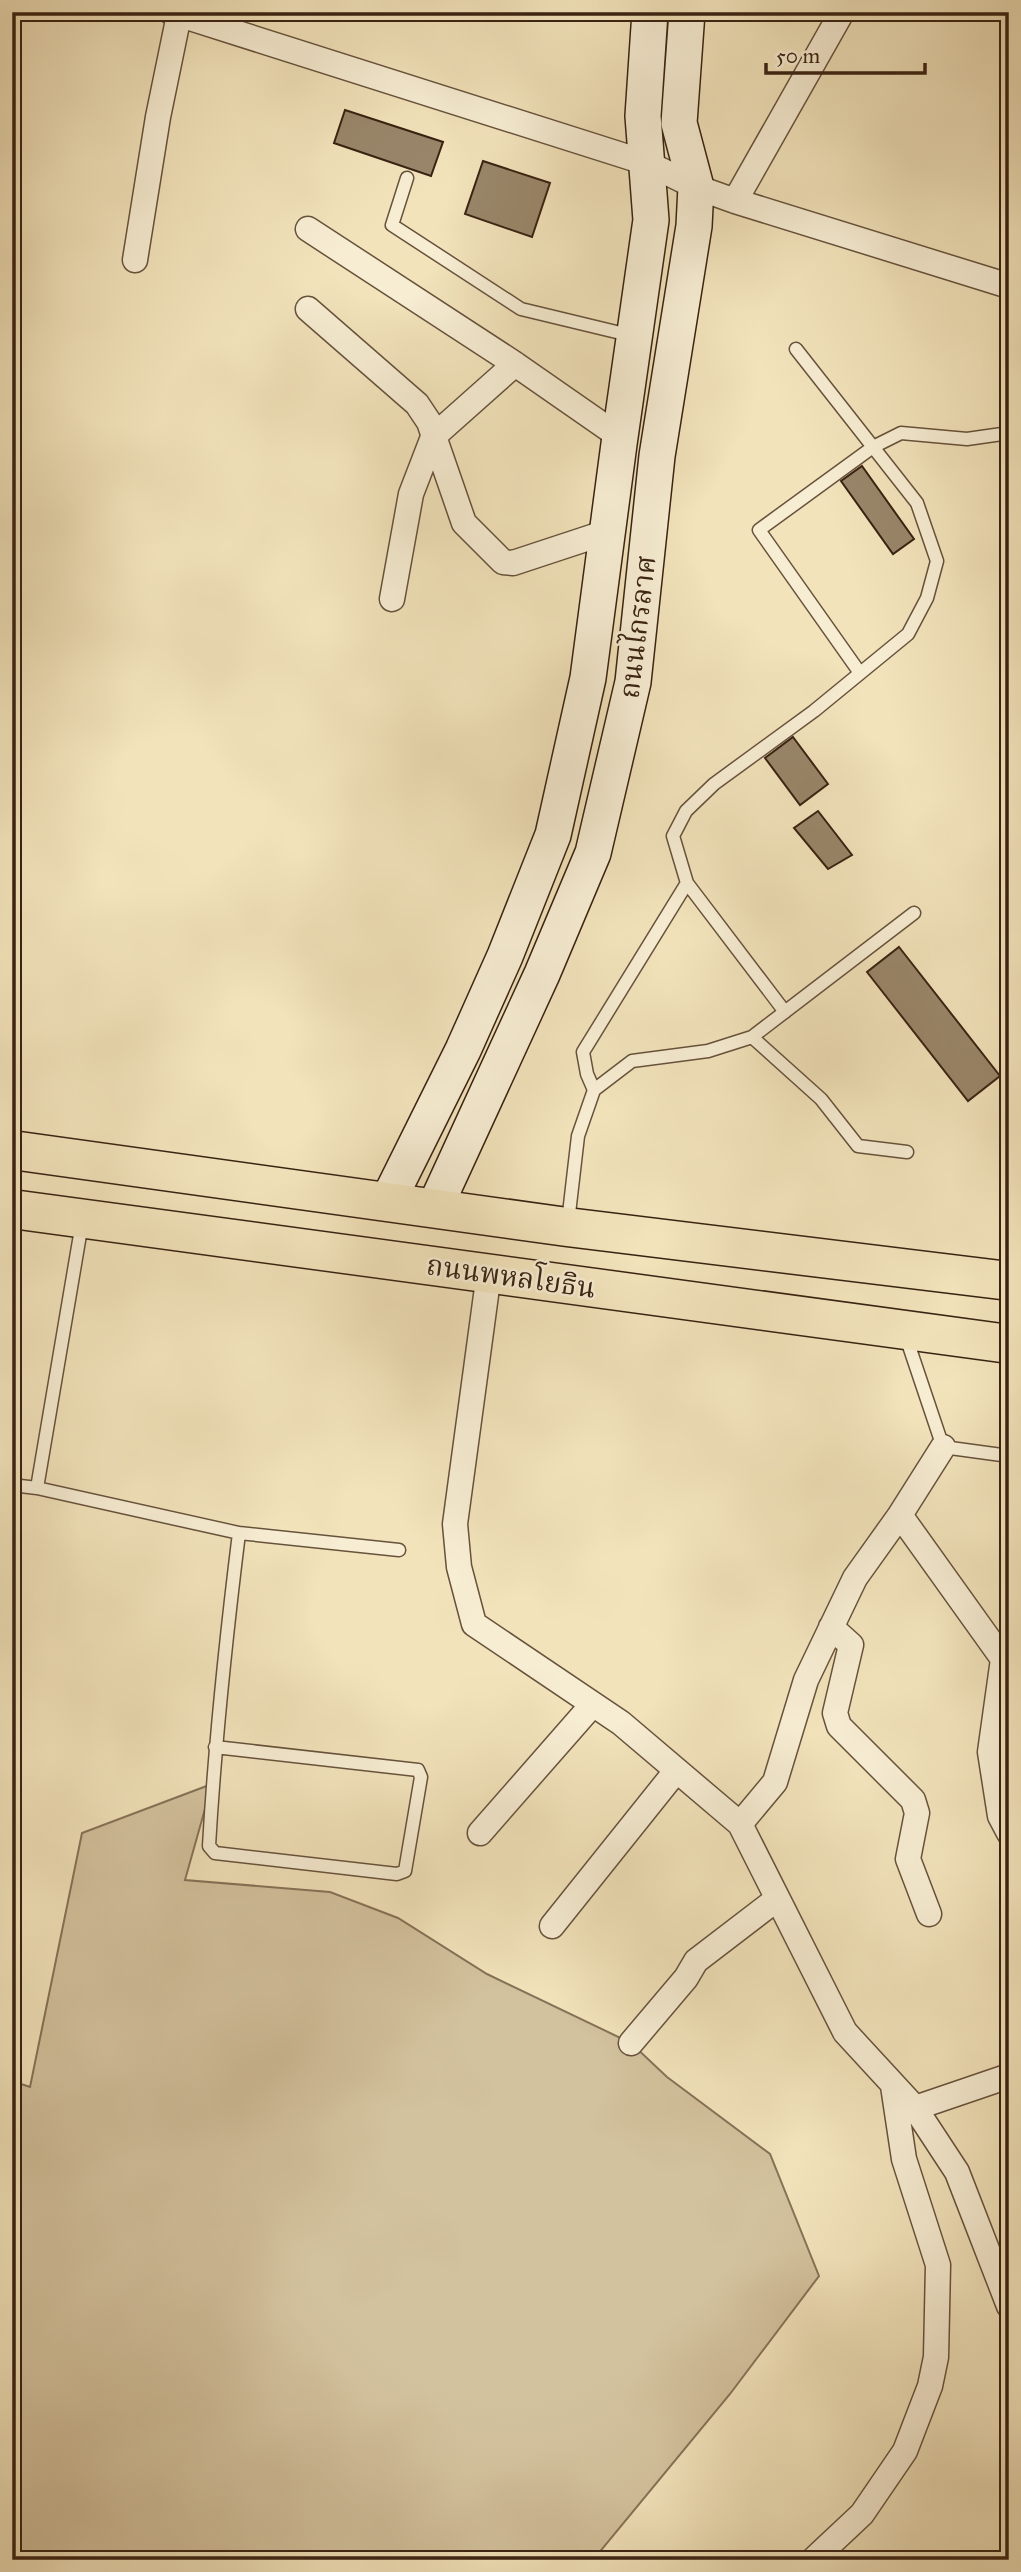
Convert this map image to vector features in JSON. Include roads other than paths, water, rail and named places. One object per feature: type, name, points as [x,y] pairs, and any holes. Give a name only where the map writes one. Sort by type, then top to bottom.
[{"type":"main road","name":"ถนนไกรลาศ","points":[[387,1203],[500,968],[553,835],[589,678],[651,220],[643,116],[650,12]]},
{"type":"main road","name":"ถนนไกรลาศ","points":[[433,1209],[542,974],[593,853],[633,682],[657,456],[694,226],[696,187],[679,123],[687,12]]},
{"type":"main road","name":"ถนนพหลโยธิน","points":[[12,1150],[567,1227],[1009,1281]]},
{"type":"main road","name":"ถนนพหลโยธิน","points":[[12,1209],[1009,1344]]},
{"type":"street","points":[[735,201],[842,12]]},
{"type":"street","points":[[135,260],[175,14],[648,163],[696,187],[735,201],[1009,286]]},
{"type":"street","points":[[308,229],[515,364],[620,437]]},
{"type":"street","points":[[308,309],[417,404],[429,422],[464,523],[503,562],[513,563],[607,532]]},
{"type":"street","points":[[393,599],[411,494],[433,437],[515,364]]},
{"type":"street","points":[[489,1273],[455,1524],[459,1567],[474,1625],[621,1723],[740,1824],[845,2032],[915,2108],[957,2172],[999,2254],[1009,2306]]},
{"type":"street","points":[[740,1824],[775,1782],[806,1680],[855,1577],[900,1515],[943,1447]]},
{"type":"street","points":[[900,1515],[1006,1660],[990,1752],[1000,1816],[1009,1833]]},
{"type":"street","points":[[831,1627],[851,1645],[835,1713],[839,1726],[913,1800],[917,1813],[908,1859],[929,1914]]},
{"type":"street","points":[[480,1833],[593,1704]]},
{"type":"street","points":[[552,1926],[676,1771]]},
{"type":"street","points":[[631,2043],[686,1978],[696,1961],[776,1899]]},
{"type":"street","points":[[915,2108],[1009,2076]]},
{"type":"street","points":[[813,2560],[862,2514],[905,2451],[930,2386],[936,2357],[937,2265],[904,2159],[893,2086]]},
{"type":"lane","points":[[407,178],[392,225],[521,309],[634,336]]},
{"type":"lane","points":[[785,1012],[687,883],[673,836],[686,811],[714,784],[814,712],[908,634],[927,598],[937,561],[917,503],[796,349]]},
{"type":"lane","points":[[860,673],[759,530],[873,447],[901,433],[967,439],[1009,433]]},
{"type":"lane","points":[[594,1090],[587,1074],[583,1052],[687,883]]},
{"type":"lane","points":[[567,1227],[578,1136],[594,1090],[632,1061],[708,1051],[752,1037],[914,913]]},
{"type":"lane","points":[[752,1037],[821,1099],[858,1146],[907,1152]]},
{"type":"lane","points":[[37,1488],[83,1219]]},
{"type":"lane","points":[[904,1331],[943,1447],[1009,1456]]},
{"type":"lane","points":[[12,1485],[37,1488],[239,1533],[399,1550]]},
{"type":"lane","points":[[215,1747],[418,1770],[421,1777],[405,1871],[397,1874],[215,1853],[209,1846],[215,1747],[222,1670],[239,1533]]}]
